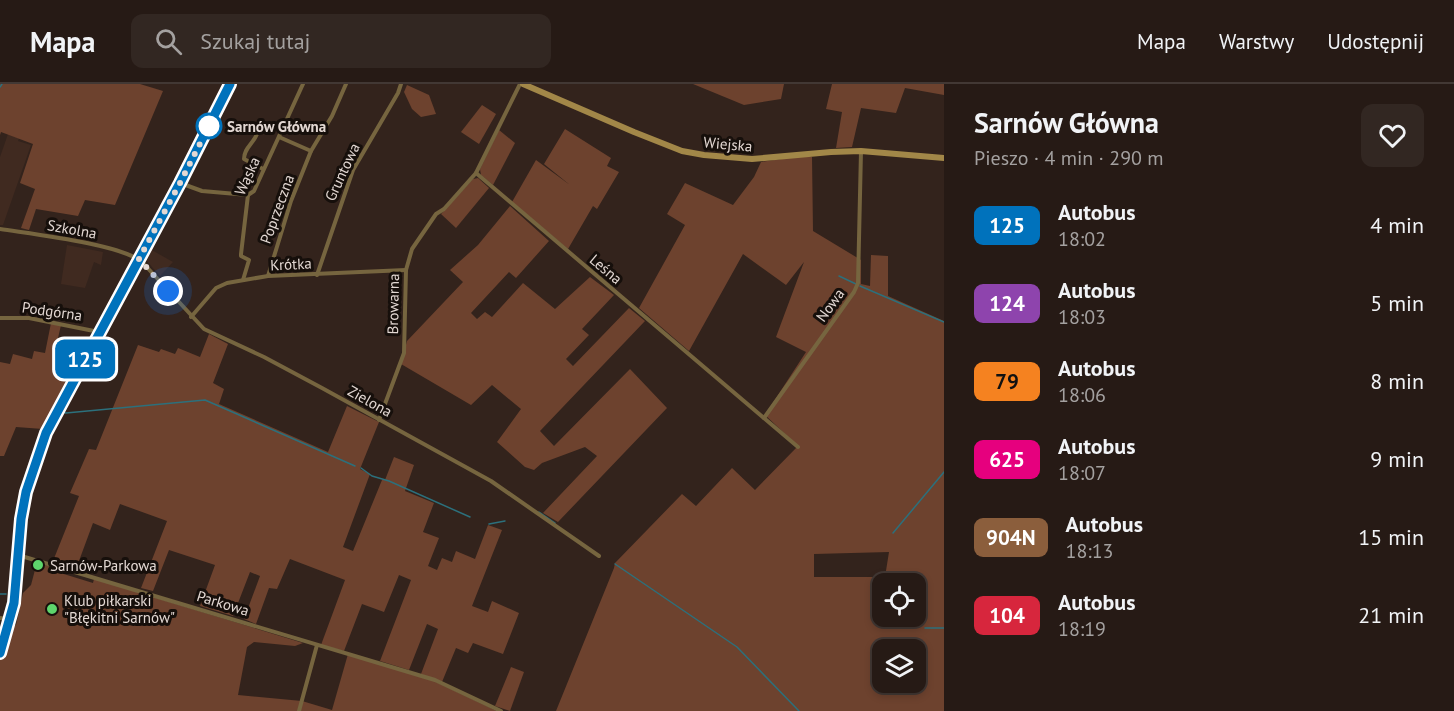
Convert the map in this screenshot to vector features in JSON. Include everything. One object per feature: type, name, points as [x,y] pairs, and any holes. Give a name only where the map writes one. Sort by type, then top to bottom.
[{"type":"street","points":[[0,653],[11,619],[22,512],[35,461],[46,433],[180,183],[230,84]]},
{"type":"street","name":"Wąska","points":[[243,280],[249,260],[241,256],[248,195],[254,191],[303,84]]},
{"type":"street","name":"Poprzeczna","points":[[268,276],[291,201],[311,151],[332,116],[346,84]]},
{"type":"street","name":"Gruntowa","points":[[317,275],[353,170],[401,84]]},
{"type":"street","points":[[476,174],[521,84]]},
{"type":"street","name":"Wiejska","points":[[521,84],[682,151],[704,155],[741,159],[861,152],[944,158]]},
{"type":"street","points":[[257,134],[244,152],[243,159],[263,169]]},
{"type":"street","points":[[279,137],[311,151]]},
{"type":"street","name":"Nowa","points":[[763,418],[854,292],[858,283],[861,152]]},
{"type":"street","name":"Browarna","points":[[380,420],[404,354],[406,270],[412,249],[436,214],[444,209],[476,174]]},
{"type":"street","name":"Leśna","points":[[476,174],[798,447]]},
{"type":"street","points":[[180,183],[202,191],[248,195]]},
{"type":"street","name":"Szkolna","points":[[0,229],[102,246],[139,259]]},
{"type":"street","name":"Zielona","points":[[139,259],[204,329],[264,357],[491,481],[598,556]]},
{"type":"street","name":"Krótka","points":[[191,316],[220,286],[243,280],[268,276],[406,270]]},
{"type":"street","name":"Podgórna","points":[[0,318],[29,318],[99,332]]},
{"type":"street","name":"Parkowa","points":[[18,555],[435,680],[501,711]]},
{"type":"street","points":[[0,618],[11,619]]},
{"type":"street","points":[[299,711],[317,645]]},
{"type":"shaded area","points":[[0,84],[140,84],[163,91],[115,205],[85,200],[78,216],[36,209],[29,230],[21,228],[35,189],[20,183],[33,144],[1,132],[0,135]]},
{"type":"shaded area","points":[[693,84],[784,84],[781,99],[744,105]]},
{"type":"shaded area","points":[[832,84],[944,84],[944,95],[905,88],[896,113],[861,108],[852,147],[836,148],[842,112],[826,109]]},
{"type":"shaded area","points":[[407,85],[429,95],[436,114],[421,117],[412,109],[404,92]]},
{"type":"shaded area","points":[[482,105],[496,114],[479,144],[461,132]]},
{"type":"shaded area","points":[[565,129],[611,158],[607,166],[619,172],[597,209],[593,206],[568,249],[512,202],[536,160],[570,185],[544,164]]},
{"type":"shaded area","points":[[499,130],[515,143],[493,185],[481,175],[480,169]]},
{"type":"shaded area","points":[[8,134],[19,138],[18,141],[31,145],[3,225],[0,225],[0,157]]},
{"type":"shaded area","points":[[812,157],[813,231],[861,260],[861,284],[870,286],[871,255],[888,256],[888,296],[944,321],[944,711],[556,711],[615,563],[682,494],[696,506],[732,468],[755,490],[798,446],[765,415],[806,352],[776,337],[804,262],[786,285],[743,254],[689,351],[639,308],[685,225],[667,214],[685,183],[733,205],[754,177],[761,162]]},
{"type":"shaded area","points":[[478,178],[489,188],[456,228],[441,214],[473,179]]},
{"type":"shaded area","points":[[510,206],[549,241],[516,278],[509,272],[471,313],[477,319],[485,312],[492,317],[523,283],[555,309],[590,277],[614,295],[582,329],[589,335],[566,359],[573,366],[629,308],[645,321],[540,431],[554,446],[630,369],[667,408],[558,522],[543,513],[597,456],[585,447],[542,463],[534,470],[525,467],[497,442],[521,409],[492,385],[471,405],[401,364],[407,341],[463,282],[450,270],[478,245]]},
{"type":"shaded area","points":[[67,245],[103,252],[101,265],[94,262],[85,288],[61,284]]},
{"type":"shaded area","points":[[150,249],[173,262],[160,276],[145,259]]},
{"type":"shaded area","points":[[51,323],[61,325],[56,347],[85,351],[43,429],[16,427],[4,456],[0,456],[0,362],[10,364],[13,354],[32,359],[34,351],[45,353]]},
{"type":"shaded area","points":[[209,334],[228,344],[213,383],[224,389],[219,404],[328,452],[347,406],[379,422],[360,469],[370,474],[343,547],[353,551],[382,480],[385,480],[394,457],[414,465],[405,491],[434,503],[423,532],[439,538],[428,566],[437,570],[442,558],[452,562],[456,551],[475,559],[488,525],[502,530],[472,606],[488,612],[492,601],[519,613],[503,654],[473,643],[468,653],[456,648],[442,682],[421,674],[438,629],[427,624],[409,670],[380,661],[411,580],[399,575],[384,612],[362,604],[344,651],[321,645],[345,580],[290,559],[277,589],[269,588],[256,624],[244,619],[260,576],[250,572],[233,616],[200,606],[215,565],[169,550],[153,591],[141,588],[167,521],[120,504],[110,530],[93,523],[76,569],[53,561],[79,496],[70,493],[89,449],[96,450],[138,345],[159,352],[161,349],[175,354],[178,348],[200,357]]},
{"type":"shaded area","points":[[41,564],[54,568],[54,571],[93,583],[94,579],[303,643],[295,646],[254,642],[247,647],[238,695],[302,701],[332,710],[348,654],[434,681],[497,711],[0,711],[0,659],[11,626],[16,625],[23,593],[31,585],[36,566],[39,567]]},
{"type":"shaded area","points":[[511,667],[524,672],[510,711],[495,706]]},
{"type":"waterway","points":[[839,276],[856,284]]},
{"type":"waterway","points":[[860,286],[944,322]]},
{"type":"waterway","points":[[61,412],[205,400],[355,466]]},
{"type":"waterway","points":[[361,468],[372,476],[389,481],[470,517]]},
{"type":"waterway","points":[[893,533],[944,472]]},
{"type":"waterway","points":[[31,489],[34,477]]},
{"type":"waterway","points":[[27,508],[29,496]]},
{"type":"waterway","points":[[539,512],[555,523]]},
{"type":"waterway","points":[[25,520],[26,514]]},
{"type":"waterway","points":[[489,524],[505,521]]},
{"type":"waterway","points":[[615,564],[737,647],[799,711]]},
{"type":"waterway","points":[[9,612],[12,583]]},
{"type":"waterway","points":[[0,594],[6,594]]},
{"type":"waterway","points":[[925,628],[944,628]]},
{"type":"bus line","name":"125","points":[[0,653],[13,612],[21,519],[26,492],[46,433],[180,183],[230,84]]},
{"type":"place","name":"Sarnów Główna","points":[[209,126]]},
{"type":"place","name":"Sarnów-Parkowa","points":[[38,565]]},
{"type":"place","name":"Klub piłkarski \"Błękitni Sarnów\"","points":[[52,609]]},
{"type":"route","points":[[168,291],[139,259],[209,126]]}]
